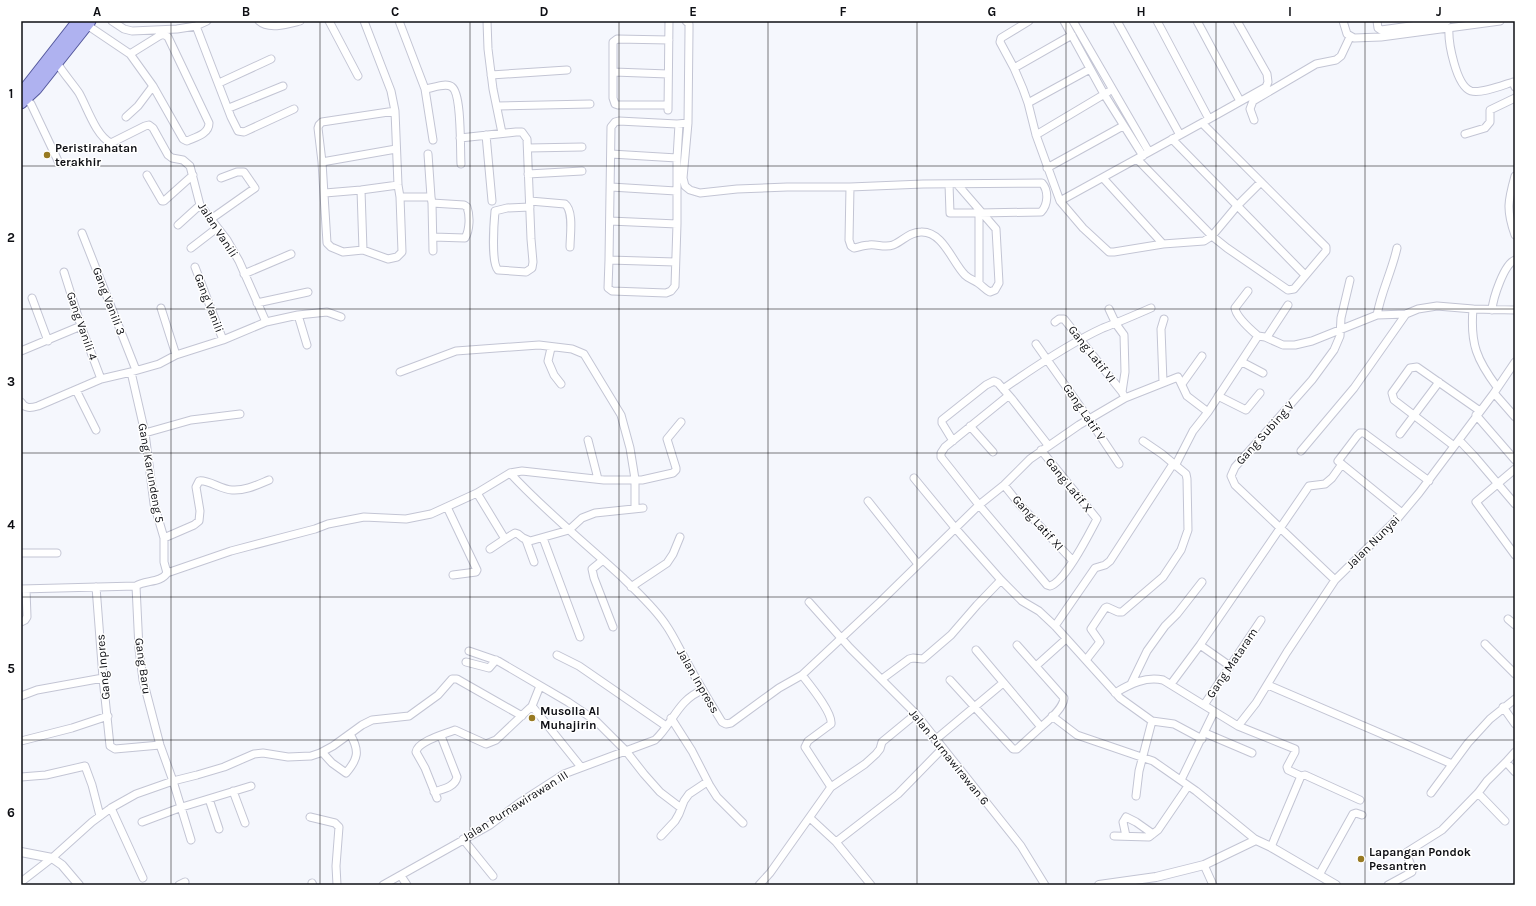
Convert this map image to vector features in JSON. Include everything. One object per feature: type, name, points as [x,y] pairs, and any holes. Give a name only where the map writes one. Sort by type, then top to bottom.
[{"type":"main road","points":[[23,98],[36,89],[57,63],[85,22]]},
{"type":"main road","points":[[23,98],[28,85],[85,22]]},
{"type":"street","points":[[112,21],[132,31],[177,29],[196,26],[207,21]]},
{"type":"street","points":[[259,21],[267,26],[300,21]]},
{"type":"street","points":[[329,21],[358,76]]},
{"type":"street","points":[[364,21],[390,91],[395,111],[402,252],[395,258],[388,259],[363,250],[343,252],[331,247],[328,242],[325,193],[318,128],[320,124],[395,111]]},
{"type":"street","points":[[398,21],[425,89],[433,140]]},
{"type":"street","points":[[487,21],[491,75],[502,133]]},
{"type":"street","points":[[669,21],[669,40],[668,74],[668,107],[615,104],[615,39],[669,40]]},
{"type":"street","points":[[686,21],[689,24],[688,123],[683,178],[685,186],[690,190],[700,193],[737,189],[787,187],[850,187],[949,184],[1042,183],[1046,193],[1045,208],[1041,212],[950,213],[949,184]]},
{"type":"street","points":[[1117,21],[1180,135]]},
{"type":"street","points":[[1069,22],[1072,35],[1123,126],[1143,155],[1212,236],[1226,248],[1288,290],[1296,288],[1326,251],[1326,247],[1261,182],[1206,121],[1158,21]]},
{"type":"street","points":[[1197,21],[1240,102]]},
{"type":"street","points":[[1060,201],[1266,87],[1268,82],[1267,74],[1236,21]]},
{"type":"street","points":[[1343,21],[1347,34],[1354,38],[1381,37],[1448,25]]},
{"type":"street","points":[[1377,21],[1378,28],[1381,30],[1500,21]]},
{"type":"street","points":[[85,22],[130,54],[153,86],[179,135],[183,139],[187,141],[206,131],[209,123],[168,37],[165,35],[159,36],[130,54]]},
{"type":"street","points":[[1025,22],[1001,38],[1000,42],[1014,68],[1028,103],[1036,135],[1060,201],[1083,228],[1110,252],[1163,244],[1204,241],[1212,236],[1237,206],[1261,182]]},
{"type":"street","points":[[1069,22],[1113,89],[1143,155]]},
{"type":"street","points":[[1448,25],[1448,41],[1460,80],[1466,88],[1470,91],[1478,92],[1513,82],[1515,87]]},
{"type":"street","points":[[196,26],[237,129],[242,133],[294,109]]},
{"type":"street","points":[[1014,68],[1072,35]]},
{"type":"street","points":[[1254,120],[1250,109],[1253,101],[1316,64],[1336,60],[1341,56],[1350,37]]},
{"type":"street","points":[[219,83],[271,60]]},
{"type":"street","name":"Jalan Vanili","points":[[57,63],[78,93],[106,141],[111,143],[145,126],[151,126],[168,155],[172,158],[187,163],[193,175],[200,205],[227,240],[266,322]]},
{"type":"street","points":[[1028,103],[1090,69]]},
{"type":"street","points":[[491,75],[567,70]]},
{"type":"street","points":[[614,72],[668,74]]},
{"type":"street","points":[[425,89],[445,85],[453,87],[457,94],[461,164]]},
{"type":"street","points":[[126,117],[138,106],[153,86]]},
{"type":"street","points":[[229,108],[283,86]]},
{"type":"street","points":[[1036,135],[1113,89]]},
{"type":"street","points":[[23,98],[31,104],[59,163]]},
{"type":"street","points":[[1465,134],[1485,128],[1490,122],[1490,110],[1515,98]]},
{"type":"street","points":[[497,106],[590,104]]},
{"type":"street","points":[[680,124],[677,158],[675,286],[671,291],[661,293],[616,292],[609,290],[611,127],[614,122],[619,121],[680,124],[688,123]]},
{"type":"street","points":[[1047,168],[1123,126]]},
{"type":"street","points":[[460,138],[522,132],[527,139],[528,174],[530,204],[533,262],[532,268],[526,272],[498,270],[495,266],[495,211],[530,204],[565,204],[569,207],[570,213],[570,248]]},
{"type":"street","points":[[486,135],[492,201]]},
{"type":"street","points":[[1172,139],[1305,275]]},
{"type":"street","points":[[528,148],[582,146]]},
{"type":"street","points":[[322,162],[396,149]]},
{"type":"street","points":[[428,154],[432,200],[433,251]]},
{"type":"street","points":[[611,154],[677,158]]},
{"type":"street","points":[[528,174],[582,171]]},
{"type":"street","points":[[211,219],[255,188],[244,172],[237,172],[221,178]]},
{"type":"street","points":[[147,175],[162,201],[164,201],[193,175]]},
{"type":"street","points":[[1515,176],[1508,209],[1510,223],[1515,235]]},
{"type":"street","points":[[1103,178],[1163,244]]},
{"type":"street","points":[[850,187],[850,246],[854,248],[868,245],[893,245],[908,235],[920,232],[930,233],[946,248],[968,278],[979,283],[983,289],[990,292],[995,290],[999,283],[996,230],[957,184]]},
{"type":"street","points":[[325,193],[398,185]]},
{"type":"street","points":[[611,187],[676,191]]},
{"type":"street","points":[[361,190],[363,250]]},
{"type":"street","points":[[400,197],[432,200],[464,205],[467,207],[468,231],[465,238],[433,236]]},
{"type":"street","points":[[178,225],[200,205]]},
{"type":"street","points":[[979,283],[981,213]]},
{"type":"street","points":[[610,221],[677,224]]},
{"type":"street","points":[[191,248],[217,228]]},
{"type":"street","name":"Gang Vanili 3","points":[[82,233],[134,371]]},
{"type":"street","points":[[1377,315],[1381,297],[1397,248]]},
{"type":"street","points":[[244,274],[291,254]]},
{"type":"street","points":[[1492,310],[1497,288],[1510,263],[1515,258]]},
{"type":"street","points":[[609,260],[675,262]]},
{"type":"street","name":"Gang Vanili","points":[[195,267],[223,340]]},
{"type":"street","name":"Gang Vanili 4","points":[[64,272],[81,326],[101,379]]},
{"type":"street","points":[[1341,328],[1341,318],[1350,280]]},
{"type":"street","points":[[1248,290],[1235,308],[1236,312],[1248,328],[1258,336],[1266,337],[1283,345],[1304,344],[1341,328],[1377,315],[1406,314],[1418,309],[1436,306],[1515,310]]},
{"type":"street","points":[[257,304],[308,292]]},
{"type":"street","points":[[32,298],[48,340]]},
{"type":"street","points":[[1266,337],[1288,305]]},
{"type":"street","points":[[161,308],[176,355]]},
{"type":"street","points":[[1003,389],[1081,340],[1103,328],[1116,324],[1151,308]]},
{"type":"street","points":[[1109,309],[1116,324],[1124,335],[1125,372],[1123,395]]},
{"type":"street","points":[[1473,309],[1472,322],[1475,349],[1483,368],[1515,417]]},
{"type":"street","points":[[21,402],[23,405],[30,408],[38,406],[101,379],[159,364],[176,355],[223,340],[266,322],[298,315],[327,312],[341,317]]},
{"type":"street","points":[[1301,451],[1354,388],[1406,314]]},
{"type":"street","points":[[298,315],[307,345]]},
{"type":"street","name":"Gang Latif VI","points":[[1055,322],[1059,319],[1064,319],[1123,395]]},
{"type":"street","points":[[1163,382],[1161,329],[1164,319]]},
{"type":"street","points":[[21,351],[81,326]]},
{"type":"street","name":"Gang Subing V","points":[[1336,580],[1235,484],[1231,476],[1235,467],[1312,380],[1334,350],[1339,339],[1341,328]]},
{"type":"street","points":[[1055,626],[1094,569],[1110,561],[1174,464],[1193,431],[1208,412],[1258,336]]},
{"type":"street","name":"Gang Latif V","points":[[1036,344],[1089,419],[1118,464]]},
{"type":"street","points":[[400,372],[456,351],[539,346],[572,349],[584,354],[621,415],[630,448],[635,479],[635,508]]},
{"type":"street","points":[[551,348],[548,361],[554,375],[561,384]]},
{"type":"street","points":[[1202,356],[1182,384],[1189,398],[1208,412]]},
{"type":"street","points":[[1242,362],[1263,373]]},
{"type":"street","name":"Jalan Nunyai","points":[[1238,726],[1268,685],[1292,645],[1336,580],[1402,513],[1429,481],[1514,365]]},
{"type":"street","points":[[1454,446],[1394,400],[1392,393],[1410,368],[1417,366],[1440,382],[1478,413],[1515,460]]},
{"type":"street","name":"Gang Karundeng 5","points":[[134,371],[145,433],[154,504],[164,538],[164,562],[167,573]]},
{"type":"street","name":"Jalan Inpress","points":[[510,473],[533,498],[551,512],[568,530],[632,587],[666,625],[702,690],[722,722],[726,724],[731,723],[778,688],[802,675],[956,529],[979,505],[1004,485],[1041,450],[1123,395],[1178,377],[1182,384]]},
{"type":"street","points":[[953,441],[942,422],[944,418],[990,382],[994,381],[1003,389],[1048,445]]},
{"type":"street","points":[[1400,434],[1440,382]]},
{"type":"street","points":[[76,390],[96,430]]},
{"type":"street","points":[[1218,396],[1246,410],[1260,393]]},
{"type":"street","points":[[979,505],[941,457],[942,451],[970,426],[1008,396]]},
{"type":"street","points":[[145,433],[191,420],[240,414]]},
{"type":"street","points":[[21,622],[27,617],[24,589],[136,586],[141,583],[162,578],[167,573],[231,551],[328,524],[364,517],[406,519],[431,514],[477,493],[510,473],[545,473],[598,479],[642,480],[675,471],[674,459],[667,439],[681,422]]},
{"type":"street","points":[[970,426],[993,452]]},
{"type":"street","points":[[1402,513],[1338,461],[1357,436],[1364,433],[1429,481]]},
{"type":"street","points":[[588,440],[598,479]]},
{"type":"street","points":[[1459,440],[1515,504]]},
{"type":"street","points":[[1086,660],[1100,642],[1091,629],[1106,607],[1118,612],[1127,610],[1163,577],[1181,550],[1188,530],[1187,479],[1185,473],[1142,441]]},
{"type":"street","name":"Gang Latif X","points":[[1041,450],[1097,519]]},
{"type":"street","points":[[1171,684],[1200,645],[1310,486],[1325,484],[1332,478],[1342,464]]},
{"type":"street","points":[[1515,469],[1476,502],[1515,555]]},
{"type":"street","points":[[914,478],[1001,580],[1022,600],[1039,611],[1055,626],[1115,693],[1152,722],[1174,724],[1252,753]]},
{"type":"street","points":[[164,538],[194,525],[199,520],[200,511],[196,487],[199,481],[203,480],[218,488],[241,490],[269,480]]},
{"type":"street","name":"Gang Latif XI","points":[[1004,485],[1020,505],[1073,561]]},
{"type":"street","points":[[477,493],[505,539]]},
{"type":"street","points":[[868,501],[918,564]]},
{"type":"street","name":"Gang Latif XI","points":[[979,505],[1050,586],[1056,584],[1066,571],[1097,519]]},
{"type":"street","points":[[447,507],[477,570],[476,572],[453,576]]},
{"type":"street","points":[[490,549],[516,533],[530,541],[568,530],[582,518],[595,513],[643,508]]},
{"type":"street","points":[[632,587],[667,563],[673,554],[680,536]]},
{"type":"street","points":[[543,538],[580,637]]},
{"type":"street","points":[[526,540],[534,562]]},
{"type":"street","points":[[21,553],[57,553]]},
{"type":"street","points":[[603,560],[592,569],[613,627]]},
{"type":"street","points":[[882,679],[909,659],[913,658],[922,660],[951,635],[977,604],[1001,580]]},
{"type":"street","points":[[1130,684],[1147,651],[1165,626],[1177,614],[1202,582]]},
{"type":"street","name":"Gang Baru","points":[[136,586],[139,650],[143,680],[160,745],[182,807],[191,840]]},
{"type":"street","name":"Gang Inpres","points":[[96,587],[110,746],[115,749],[160,745]]},
{"type":"street","name":"Jalan Purnawirawan 6","points":[[810,602],[850,648],[916,714],[942,749],[1021,846],[1045,885]]},
{"type":"street","points":[[1508,619],[1515,625]]},
{"type":"street","name":"Gang Mataram","points":[[1204,705],[1261,620]]},
{"type":"street","points":[[1036,666],[1066,639]]},
{"type":"street","points":[[1485,644],[1515,674]]},
{"type":"street","points":[[950,680],[1013,749],[1017,749],[1052,716],[1063,703],[1064,698],[1016,645]]},
{"type":"street","points":[[1200,645],[1230,666]]},
{"type":"street","points":[[976,650],[1041,727]]},
{"type":"street","points":[[469,651],[496,660],[568,702],[596,721],[626,752],[660,792],[681,808]]},
{"type":"street","points":[[557,655],[579,666],[666,726]]},
{"type":"street","points":[[466,662],[489,668],[496,660]]},
{"type":"street","points":[[802,675],[825,707],[831,721],[831,724],[808,741],[805,747],[830,787]]},
{"type":"street","points":[[21,696],[36,690],[103,678]]},
{"type":"street","points":[[21,882],[52,858],[100,816],[136,794],[173,780],[197,776],[254,754],[263,753],[288,757],[311,756],[333,746],[362,725],[372,720],[410,716],[438,695],[451,680],[455,679],[522,716]]},
{"type":"street","points":[[1115,693],[1130,684],[1155,679],[1163,680],[1238,726],[1294,749],[1295,751],[1287,769],[1301,776],[1305,775],[1360,800]]},
{"type":"street","points":[[936,740],[1003,683]]},
{"type":"street","points":[[1268,685],[1452,764]]},
{"type":"street","points":[[441,736],[457,779],[436,795],[416,750],[424,742],[455,730],[486,744],[496,740],[532,706],[540,686]]},
{"type":"street","name":"Jalan Purnawirawan III","points":[[383,885],[490,825],[519,803],[564,774],[626,752],[654,740],[661,734],[681,704],[702,690]]},
{"type":"street","points":[[1431,793],[1452,764],[1490,719],[1502,707],[1515,699]]},
{"type":"street","points":[[532,706],[581,767]]},
{"type":"street","points":[[1502,707],[1515,724]]},
{"type":"street","points":[[1181,780],[1214,712]]},
{"type":"street","points":[[759,885],[770,873],[810,818],[830,787],[865,764],[880,750],[882,742],[916,714]]},
{"type":"street","points":[[21,741],[72,728],[108,716]]},
{"type":"street","points":[[1052,716],[1077,735],[1153,761],[1181,780],[1256,840],[1271,847],[1336,885]]},
{"type":"street","points":[[671,718],[692,751],[707,782],[717,797],[743,823]]},
{"type":"street","points":[[1136,796],[1142,758],[1152,722]]},
{"type":"street","points":[[322,752],[332,763],[346,773],[356,760],[356,744],[350,734]]},
{"type":"street","points":[[836,842],[898,794],[942,749]]},
{"type":"street","points":[[1388,885],[1412,872],[1412,865],[1407,852],[1442,830],[1515,752]]},
{"type":"street","points":[[1506,762],[1515,772]]},
{"type":"street","points":[[21,776],[46,775],[85,766],[92,785],[100,816]]},
{"type":"street","points":[[1271,847],[1301,776]]},
{"type":"street","points":[[661,836],[675,821],[684,801],[689,794],[707,782]]},
{"type":"street","points":[[142,822],[182,807],[251,786]]},
{"type":"street","points":[[1114,836],[1148,837],[1153,834],[1158,830],[1188,786]]},
{"type":"street","points":[[234,791],[245,823]]},
{"type":"street","points":[[1478,793],[1505,821]]},
{"type":"street","points":[[209,799],[219,829]]},
{"type":"street","points":[[111,808],[143,878]]},
{"type":"street","points":[[1319,875],[1353,814],[1356,813],[1362,815]]},
{"type":"street","points":[[310,817],[335,823],[339,827],[336,866],[337,885]]},
{"type":"street","points":[[1126,836],[1123,822],[1126,817],[1153,834]]},
{"type":"street","points":[[810,818],[836,842],[871,885]]},
{"type":"street","points":[[463,839],[493,876]]},
{"type":"street","points":[[1099,885],[1156,877],[1204,865],[1256,840]]},
{"type":"street","points":[[21,852],[52,858],[62,865],[79,885]]},
{"type":"street","points":[[1204,865],[1213,885]]},
{"type":"street","points":[[401,876],[407,885]]},
{"type":"place","name":"Peristirahatan terakhir","points":[[47,155]]},
{"type":"place","name":"Musolla Al Muhajirin","points":[[532,718]]},
{"type":"place","name":"Lapangan Pondok Pesantren","points":[[1361,859]]}]
